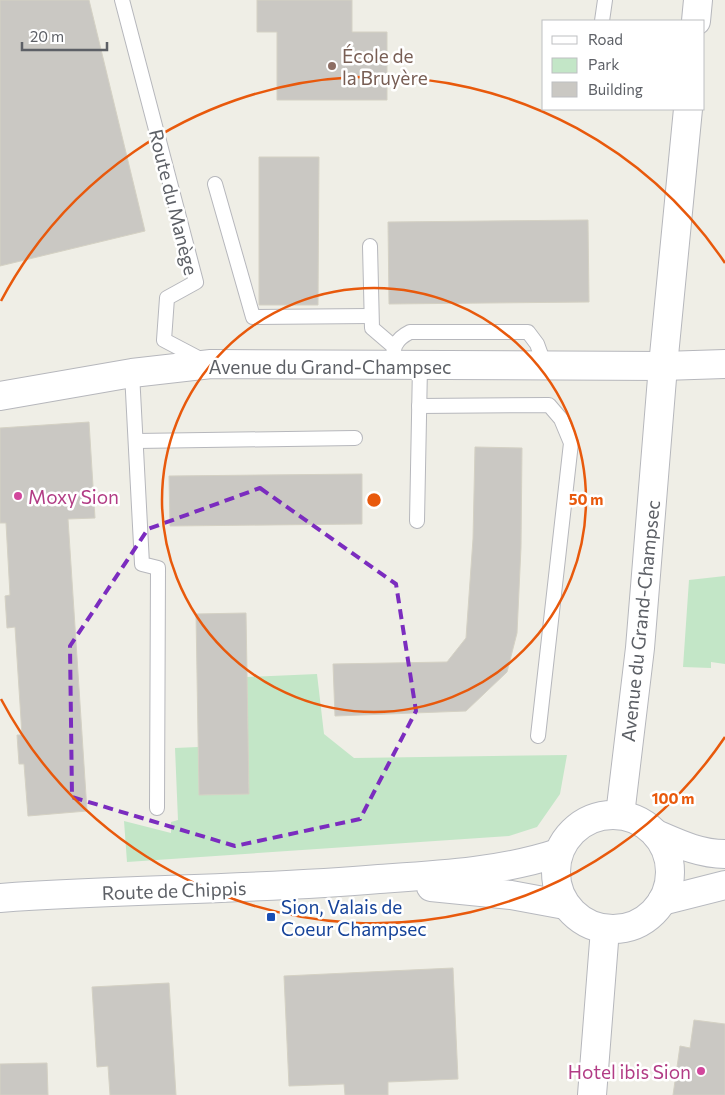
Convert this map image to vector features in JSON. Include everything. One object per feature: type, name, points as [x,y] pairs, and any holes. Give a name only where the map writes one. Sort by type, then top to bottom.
[{"type":"street","points":[[696,20],[698,0]]},
{"type":"street","name":"Avenue du Grand-Champsec","points":[[620,815],[640,648],[663,366],[688,110]]},
{"type":"street","name":"Avenue du Grand-Champsec","points":[[0,396],[132,373],[211,364],[392,356],[420,366],[663,366]]},
{"type":"street","points":[[663,366],[725,364]]},
{"type":"street","points":[[656,834],[666,849],[670,867],[669,884],[662,901],[647,918],[626,928],[605,929],[578,919],[565,905],[555,879],[558,853],[569,834],[584,822],[601,816],[620,815],[634,818],[656,834],[691,848],[711,854],[725,854]]},
{"type":"street","name":"Route de Chippis","points":[[0,898],[347,882],[502,868],[558,853]]},
{"type":"street","name":"Route de Chippis","points":[[347,882],[511,895],[565,905]]},
{"type":"street","points":[[662,901],[725,885]]},
{"type":"street","points":[[592,1095],[595,1030],[605,929]]},
{"type":"lane","name":"Route du Manège","points":[[122,0],[196,282],[167,298],[164,340],[211,364]]},
{"type":"lane","points":[[602,20],[605,0]]},
{"type":"lane","points":[[215,184],[253,317],[371,316]]},
{"type":"lane","points":[[370,246],[372,328],[392,356]]},
{"type":"lane","points":[[392,356],[400,337],[410,332],[528,332],[537,344],[545,366]]},
{"type":"lane","points":[[417,522],[420,366]]},
{"type":"lane","points":[[132,373],[142,564],[158,568],[157,808]]},
{"type":"lane","points":[[419,406],[549,405],[561,419],[571,443],[538,736]]},
{"type":"lane","points":[[136,441],[355,438]]},
{"type":"highlighted area","points":[[260,488],[396,584],[416,711],[360,819],[235,846],[72,797],[70,646],[148,529]]},
{"type":"green space","points":[[725,576],[725,664],[711,662],[711,668],[683,667],[689,580]]},
{"type":"green space","points":[[317,674],[324,734],[354,758],[567,755],[560,794],[537,827],[509,836],[127,862],[124,821],[171,833],[171,822],[178,820],[175,748],[198,747],[199,795],[249,794],[247,677]]},
{"type":"building","points":[[0,0],[89,0],[145,231],[0,266]]},
{"type":"building","name":"École de la Bruyère","points":[[257,0],[352,0],[352,32],[387,32],[387,100],[277,100],[277,32],[257,32]]},
{"type":"building","points":[[259,157],[319,157],[318,305],[259,305]]},
{"type":"building","points":[[588,220],[589,302],[389,304],[388,222]]},
{"type":"building","points":[[89,422],[95,518],[68,519],[87,811],[28,816],[24,764],[19,764],[17,735],[22,735],[15,627],[7,628],[5,596],[10,595],[6,523],[0,523],[0,428]]},
{"type":"building","points":[[475,447],[522,448],[521,547],[517,633],[507,672],[466,711],[335,716],[333,664],[447,662],[466,638],[473,539]]},
{"type":"building","points":[[362,474],[362,524],[170,526],[169,476]]},
{"type":"building","points":[[246,613],[249,794],[199,795],[196,614]]},
{"type":"building","points":[[453,968],[458,1079],[388,1082],[388,1095],[345,1095],[344,1084],[289,1086],[284,976]]},
{"type":"building","points":[[169,983],[176,1095],[110,1095],[108,1066],[97,1067],[92,987]]},
{"type":"building","name":"Hotel ibis Sion","points":[[694,1020],[725,1024],[725,1095],[673,1095],[680,1046],[690,1048]]},
{"type":"building","points":[[47,1063],[48,1095],[0,1095],[0,1064]]},
{"type":"place","name":"École de la Bruyère","points":[[332,66]]},
{"type":"place","name":"Moxy Sion","points":[[18,496]]},
{"type":"place","name":"Sion, Valais de Coeur Champsec","points":[[271,917]]},
{"type":"place","name":"Hotel ibis Sion","points":[[701,1071]]}]
